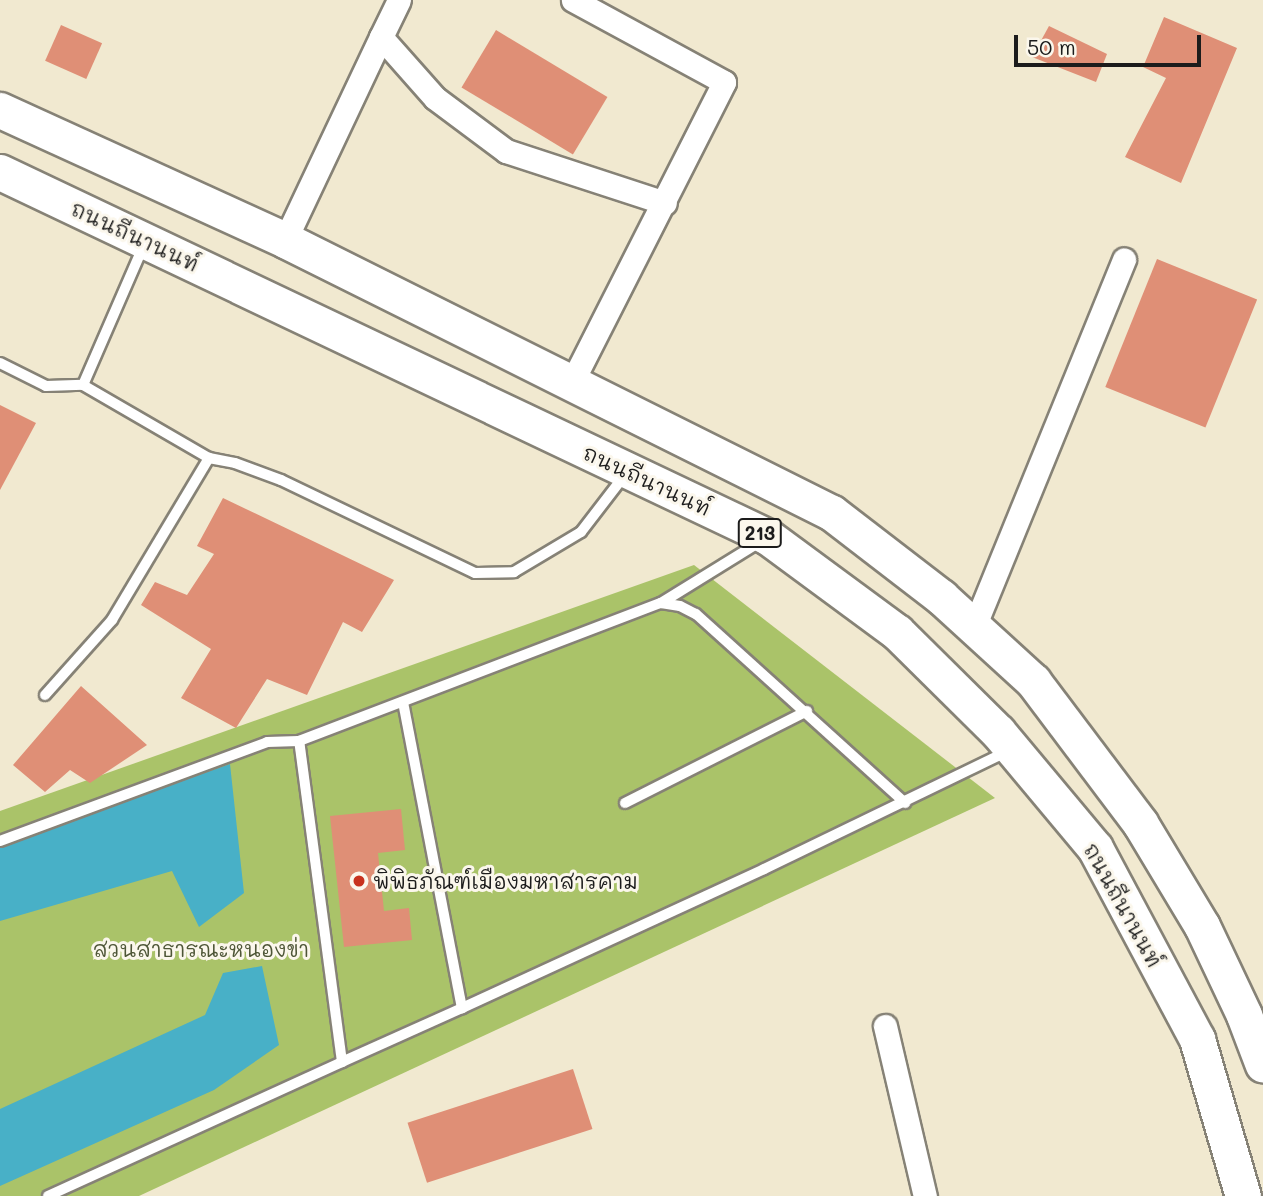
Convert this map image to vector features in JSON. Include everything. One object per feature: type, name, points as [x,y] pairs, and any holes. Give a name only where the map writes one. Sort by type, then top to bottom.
[{"type":"main road","name":"213","points":[[0,110],[285,240],[832,513],[941,597],[1032,681],[1140,823],[1202,926],[1244,1015],[1263,1065]]},
{"type":"main road","name":"ถนนถีนานนท์","points":[[0,172],[768,537],[897,632],[1012,749],[1095,848],[1197,1039],[1243,1196]]},
{"type":"street","points":[[285,240],[399,0]]},
{"type":"street","points":[[572,382],[665,204],[724,82],[573,0]]},
{"type":"street","points":[[381,37],[435,98],[506,151],[665,204]]},
{"type":"street","points":[[974,627],[1124,259]]},
{"type":"street","points":[[885,1026],[925,1196]]},
{"type":"lane","points":[[83,385],[146,241]]},
{"type":"lane","points":[[0,363],[46,386],[83,385],[209,458],[235,463],[281,481],[475,573],[514,572],[581,532],[627,471]]},
{"type":"lane","points":[[45,695],[112,620],[209,458]]},
{"type":"lane","points":[[0,841],[267,742],[299,741],[661,603],[768,537]]},
{"type":"lane","points":[[661,603],[680,606],[696,614],[807,711],[905,803]]},
{"type":"lane","points":[[403,702],[462,1008]]},
{"type":"lane","points":[[625,803],[807,711]]},
{"type":"lane","points":[[299,741],[342,1062]]},
{"type":"lane","points":[[48,1196],[905,803],[1012,749]]},
{"type":"green space","name":"สวนสาธารณะหนองข่า","points":[[694,565],[995,798],[139,1196],[0,1196],[0,811]]},
{"type":"water","points":[[230,764],[244,893],[199,927],[172,871],[0,921],[0,845]]},
{"type":"water","points":[[262,966],[279,1045],[214,1090],[0,1186],[0,1109],[205,1015],[223,973]]},
{"type":"building","points":[[1164,17],[1237,48],[1181,183],[1125,157],[1166,78],[1143,67]]},
{"type":"building","points":[[61,25],[102,43],[86,79],[45,61]]},
{"type":"building","points":[[1049,26],[1107,54],[1096,82],[1032,57]]},
{"type":"building","points":[[496,30],[607,97],[573,154],[461,87]]},
{"type":"building","points":[[1157,259],[1257,299],[1205,427],[1105,387]]},
{"type":"building","points":[[0,405],[36,423],[0,490]]},
{"type":"building","points":[[223,498],[394,580],[362,632],[343,622],[307,695],[267,679],[236,728],[181,698],[211,649],[141,605],[155,582],[187,595],[214,554],[197,546]]},
{"type":"building","points":[[81,686],[147,745],[90,783],[70,770],[45,792],[13,765]]},
{"type":"building","name":"พิพิธภัณฑ์เมืองมหาสารคาม","points":[[401,809],[405,850],[378,853],[384,911],[409,908],[412,940],[344,947],[330,816]]},
{"type":"building","points":[[573,1069],[592,1129],[427,1183],[408,1123]]},
{"type":"place","name":"พิพิธภัณฑ์เมืองมหาสารคาม","points":[[359,881]]}]
